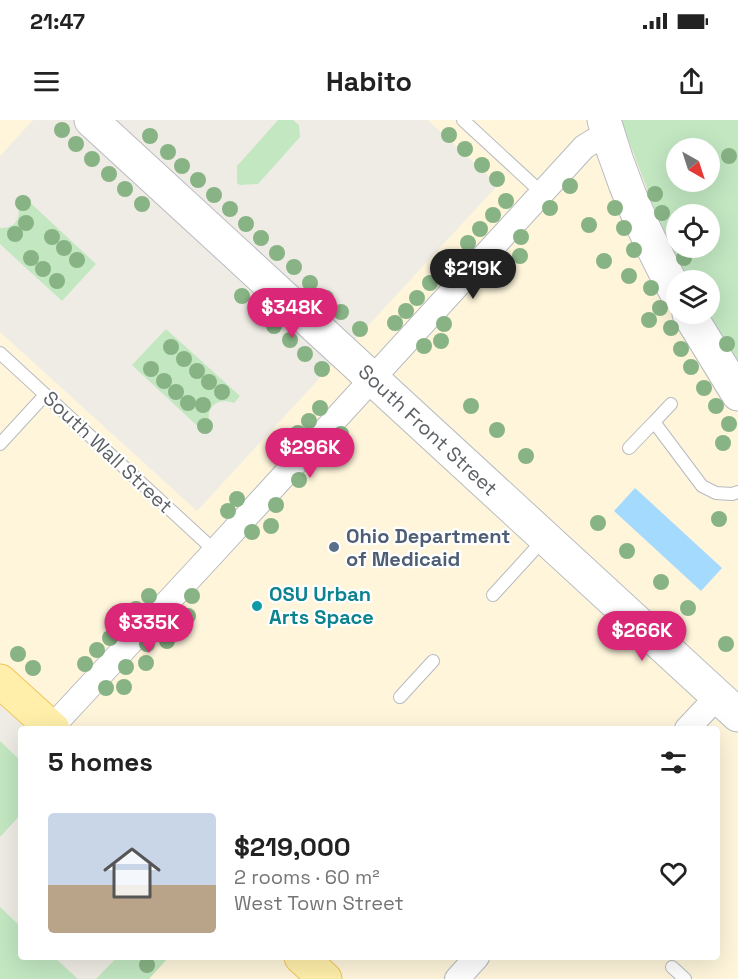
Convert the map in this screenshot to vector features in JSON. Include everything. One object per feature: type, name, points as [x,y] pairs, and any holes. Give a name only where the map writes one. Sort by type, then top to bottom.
[{"type":"main road","points":[[0,681],[50,726]]},
{"type":"main road","points":[[304,960],[325,979]]},
{"type":"street","name":"South Front Street","points":[[91,120],[728,705]]},
{"type":"street","points":[[54,726],[584,147],[597,139],[606,127]]},
{"type":"street","points":[[606,127],[642,222],[666,271]]},
{"type":"street","points":[[695,324],[738,394]]},
{"type":"street","points":[[692,726],[728,705]]},
{"type":"street","points":[[457,979],[474,960]]},
{"type":"lane","points":[[463,120],[542,193]]},
{"type":"lane","name":"South Wall Street","points":[[0,353],[215,551]]},
{"type":"lane","points":[[0,444],[45,394]]},
{"type":"lane","points":[[629,448],[671,404]]},
{"type":"lane","points":[[654,422],[702,486],[716,493],[738,492]]},
{"type":"lane","points":[[493,595],[545,538]]},
{"type":"lane","points":[[400,697],[433,661]]},
{"type":"lane","points":[[672,967],[685,979]]},
{"type":"shaded area","points":[[0,120],[33,120],[0,156]]},
{"type":"shaded area","points":[[428,120],[621,120],[666,235],[666,258],[676,258],[682,270],[666,270],[666,324],[705,324],[738,375],[738,979],[96,979],[114,960],[720,960],[720,726],[40,726],[0,689],[0,332],[197,511],[498,185]]},
{"type":"green space","points":[[278,120],[293,120],[299,125],[300,137],[258,184],[240,185],[237,183],[237,166]]},
{"type":"green space","points":[[621,120],[738,120],[738,375],[709,324],[720,324],[720,270],[682,270],[676,258],[720,258],[720,204],[666,204],[666,235]]},
{"type":"green space","points":[[22,195],[96,264],[62,301],[0,244],[0,228],[6,228],[17,221],[19,213],[16,203]]},
{"type":"green space","points":[[166,329],[240,396],[234,403],[222,401],[212,406],[209,421],[212,427],[206,434],[132,365]]},
{"type":"green space","points":[[0,741],[18,758],[18,817],[0,837]]},
{"type":"green space","points":[[0,907],[18,924],[18,960],[57,960],[78,979],[0,979]]},
{"type":"green space","points":[[114,960],[166,960],[149,979],[96,979]]},
{"type":"water","points":[[635,488],[722,568],[701,591],[614,511]]},
{"type":"place","name":"Ohio Department of Medicaid","points":[[334,547]]},
{"type":"place","name":"OSU Urban Arts Space","points":[[257,606]]}]
